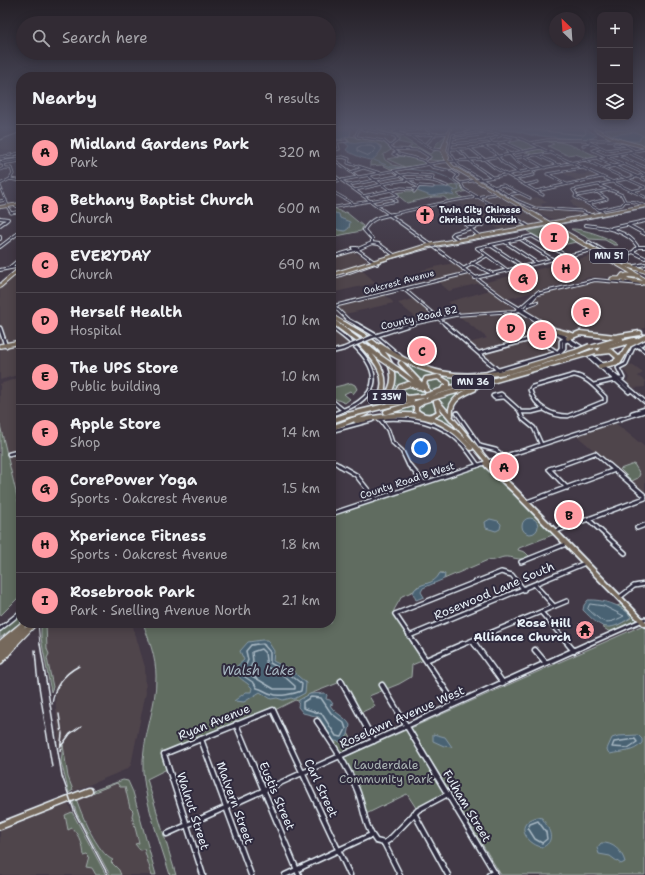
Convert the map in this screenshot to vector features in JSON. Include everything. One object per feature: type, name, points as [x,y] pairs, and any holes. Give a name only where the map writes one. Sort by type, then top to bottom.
[{"type":"highway","name":"MN 51","points":[[461,170],[477,181],[614,259],[645,281]]},
{"type":"highway","name":"MN 51","points":[[551,223],[619,263],[645,281]]},
{"type":"highway","points":[[614,259],[645,272],[643,276],[645,281]]},
{"type":"highway","points":[[619,263],[625,270],[624,280]]},
{"type":"highway","points":[[624,280],[627,275],[632,275],[645,281]]},
{"type":"highway","points":[[612,279],[645,281]]},
{"type":"highway","name":"I 35W","points":[[336,319],[382,351],[390,364],[393,380],[389,392],[380,404],[365,415],[338,426]]},
{"type":"highway","name":"I 35W","points":[[336,324],[357,340],[382,370],[385,381],[384,393],[379,402],[370,410],[355,417],[336,423]]},
{"type":"highway","points":[[350,328],[413,367],[443,375],[480,377],[510,371]]},
{"type":"highway","points":[[557,331],[566,335],[584,333],[615,337],[640,333]]},
{"type":"highway","name":"MN 36","points":[[438,394],[510,371],[645,332]]},
{"type":"highway","points":[[568,339],[573,335]]},
{"type":"highway","points":[[568,339],[582,335],[592,336],[596,342],[590,349],[595,352],[608,351],[619,356],[616,361],[600,365]]},
{"type":"highway","points":[[595,352],[645,337]]},
{"type":"highway","points":[[600,365],[619,362],[629,345],[645,337]]},
{"type":"highway","points":[[357,340],[398,370],[454,420],[487,462]]},
{"type":"highway","name":"MN 36","points":[[336,419],[427,395],[438,394],[502,378],[583,354],[590,349]]},
{"type":"highway","points":[[389,352],[427,395]]},
{"type":"highway","points":[[427,395],[425,380],[436,376],[444,379],[448,383],[446,388],[438,394]]},
{"type":"highway","points":[[454,420],[450,409],[456,398],[475,388],[502,378]]},
{"type":"highway","points":[[427,395],[408,398],[400,394],[398,390],[403,385],[411,384],[427,395],[436,402],[471,448]]},
{"type":"highway","name":"MN 36","points":[[338,426],[423,401],[427,395]]},
{"type":"highway","points":[[423,401],[417,405],[416,410],[419,414],[428,417],[434,416],[439,412],[436,402]]},
{"type":"highway","points":[[356,421],[399,414],[434,420],[451,428],[487,462]]},
{"type":"highway","points":[[0,643],[19,628]]},
{"type":"highway","points":[[0,651],[27,628]]},
{"type":"highway","points":[[0,660],[29,628]]},
{"type":"main road","points":[[0,207],[14,205]]},
{"type":"main road","points":[[432,246],[645,206]]},
{"type":"main road","points":[[336,273],[393,255],[459,240],[480,237]]},
{"type":"main road","points":[[0,282],[16,269]]},
{"type":"main road","points":[[0,286],[16,270]]},
{"type":"main road","points":[[0,347],[16,343]]},
{"type":"main road","points":[[487,462],[644,621]]},
{"type":"main road","points":[[0,826],[43,808],[54,806],[88,792]]},
{"type":"street","points":[[11,170],[13,174],[10,179],[0,185],[11,213],[16,213]]},
{"type":"street","points":[[348,170],[359,177]]},
{"type":"street","points":[[351,172],[358,170]]},
{"type":"street","points":[[373,170],[380,173]]},
{"type":"street","points":[[336,181],[400,170]]},
{"type":"street","points":[[445,170],[458,174],[455,180],[478,198],[530,227]]},
{"type":"street","points":[[466,170],[474,176],[484,179],[493,187],[518,201],[536,208],[581,211],[592,216]]},
{"type":"street","points":[[481,170],[493,178]]},
{"type":"street","points":[[499,170],[543,195]]},
{"type":"street","points":[[514,170],[519,173]]},
{"type":"street","points":[[462,184],[533,170],[535,172]]},
{"type":"street","points":[[566,184],[547,174],[571,170]]},
{"type":"street","points":[[586,170],[645,197]]},
{"type":"street","points":[[608,170],[645,188]]},
{"type":"street","points":[[622,170],[645,180]]},
{"type":"street","points":[[394,171],[417,187]]},
{"type":"street","points":[[348,185],[412,174],[431,175],[434,177],[432,181]]},
{"type":"street","points":[[605,213],[576,196],[576,193],[573,190],[638,177],[645,174]]},
{"type":"street","points":[[336,206],[355,204],[398,196],[368,175]]},
{"type":"street","points":[[514,179],[534,175]]},
{"type":"street","points":[[336,176],[539,324],[568,339]]},
{"type":"street","points":[[535,191],[602,177]]},
{"type":"street","points":[[10,179],[16,180]]},
{"type":"street","points":[[355,190],[409,180],[432,181],[447,186]]},
{"type":"street","points":[[524,185],[538,182]]},
{"type":"street","points":[[493,187],[503,185],[530,198]]},
{"type":"street","points":[[599,185],[622,195],[625,200],[645,206]]},
{"type":"street","points":[[363,196],[421,186],[433,187]]},
{"type":"street","points":[[414,192],[417,187]]},
{"type":"street","points":[[631,191],[645,188]]},
{"type":"street","points":[[576,196],[609,190]]},
{"type":"street","points":[[507,195],[519,192]]},
{"type":"street","points":[[588,204],[608,199],[597,192]]},
{"type":"street","points":[[336,194],[355,204]]},
{"type":"street","points":[[372,243],[372,239],[365,232],[365,228],[372,220],[448,202],[495,194]]},
{"type":"street","points":[[376,205],[396,202],[397,200],[392,197]]},
{"type":"street","points":[[0,201],[6,200]]},
{"type":"street","points":[[599,210],[621,205],[625,203],[625,200]]},
{"type":"street","points":[[0,218],[7,220],[0,225]]},
{"type":"street","points":[[611,229],[645,221]]},
{"type":"street","points":[[459,240],[452,235],[457,231],[482,225]]},
{"type":"street","points":[[586,225],[611,229],[634,241],[638,247]]},
{"type":"street","points":[[628,225],[645,234]]},
{"type":"street","points":[[469,229],[480,237]]},
{"type":"street","points":[[0,247],[16,235]]},
{"type":"street","points":[[507,270],[477,250],[478,248],[533,236],[567,256]]},
{"type":"street","points":[[519,238],[552,259]]},
{"type":"street","points":[[505,242],[537,263]]},
{"type":"street","points":[[589,242],[615,258],[633,252],[638,247],[645,247]]},
{"type":"street","points":[[336,255],[372,243],[379,244],[393,255]]},
{"type":"street","points":[[475,278],[592,250],[581,245],[584,243]]},
{"type":"street","points":[[490,245],[522,266]]},
{"type":"street","points":[[356,249],[372,262],[377,264]]},
{"type":"street","points":[[633,252],[645,258]]},
{"type":"street","points":[[463,269],[487,256]]},
{"type":"street","points":[[9,268],[16,262]]},
{"type":"street","points":[[472,263],[479,265],[492,274]]},
{"type":"street","points":[[645,264],[635,266],[645,272]]},
{"type":"street","points":[[0,270],[16,267]]},
{"type":"street","name":"Oakcrest Avenue","points":[[336,306],[405,290],[468,272]]},
{"type":"street","name":"County Road B2","points":[[336,351],[374,336],[439,319],[464,314],[490,314],[519,309],[528,305],[532,298],[537,294],[595,278],[612,279]]},
{"type":"street","name":"County Road B2","points":[[519,309],[526,304],[530,296],[534,293],[580,282],[624,280]]},
{"type":"street","points":[[405,290],[499,370]]},
{"type":"street","points":[[528,305],[537,302]]},
{"type":"street","points":[[336,308],[347,319],[374,336],[403,358],[432,370],[463,374],[499,370],[558,353],[563,350],[563,342],[568,339]]},
{"type":"street","points":[[519,309],[557,331],[586,352],[615,380],[645,403]]},
{"type":"street","points":[[0,328],[6,346]]},
{"type":"street","points":[[336,331],[358,349],[371,367],[374,376],[373,387],[368,395],[356,404],[336,413]]},
{"type":"street","points":[[479,353],[531,339],[540,341],[558,353]]},
{"type":"street","points":[[558,353],[561,348],[561,341],[568,339]]},
{"type":"street","points":[[592,385],[624,377],[618,369],[626,364],[630,351],[636,345],[645,342]]},
{"type":"street","points":[[636,345],[645,351]]},
{"type":"street","points":[[554,350],[561,348]]},
{"type":"street","points":[[574,374],[581,376],[592,385],[605,397],[605,401],[566,416],[556,415],[544,408],[531,395],[530,390],[532,387],[574,374]]},
{"type":"street","points":[[504,398],[520,412],[523,419],[534,428],[538,440],[542,444]]},
{"type":"street","points":[[336,404],[343,410]]},
{"type":"street","points":[[520,412],[532,412],[544,408]]},
{"type":"street","name":"County Road B West","points":[[336,512],[645,410]]},
{"type":"street","points":[[457,414],[480,446],[496,450],[504,457]]},
{"type":"street","points":[[380,419],[388,430],[392,442],[402,451],[411,469],[424,483]]},
{"type":"street","points":[[336,430],[380,419],[412,419],[439,425],[458,440],[478,465]]},
{"type":"street","points":[[9,454],[16,452]]},
{"type":"street","points":[[555,532],[645,497],[596,453],[550,468],[549,470],[567,488]]},
{"type":"street","points":[[336,464],[358,478],[375,499]]},
{"type":"street","points":[[527,502],[615,470]]},
{"type":"street","points":[[588,519],[625,553]]},
{"type":"street","points":[[637,528],[645,525]]},
{"type":"street","points":[[521,562],[567,544]]},
{"type":"street","name":"Rosewood Lane South","points":[[409,636],[524,590],[586,563]]},
{"type":"street","points":[[455,704],[395,614],[501,572],[510,574],[524,590]]},
{"type":"street","points":[[535,584],[554,606]]},
{"type":"street","points":[[619,597],[634,586],[645,584]]},
{"type":"street","points":[[426,660],[567,601]]},
{"type":"street","points":[[541,612],[574,651]]},
{"type":"street","points":[[0,629],[16,616]]},
{"type":"street","name":"Roselawn Avenue West","points":[[167,834],[302,773],[339,754],[374,741],[503,682],[644,621]]},
{"type":"street","points":[[472,641],[503,682]]},
{"type":"street","points":[[535,650],[546,663]]},
{"type":"street","points":[[341,682],[374,741]]},
{"type":"street","name":"Fulham Street","points":[[382,685],[495,874]]},
{"type":"street","name":"Ryan Avenue","points":[[164,754],[272,710]]},
{"type":"street","name":"Carl Street","points":[[272,710],[350,875]]},
{"type":"street","points":[[317,721],[339,754],[358,792],[363,818],[371,835],[376,841],[384,843],[400,875]]},
{"type":"street","name":"Eustis Street","points":[[236,724],[299,875]]},
{"type":"street","name":"Malvern Street","points":[[201,739],[251,875]]},
{"type":"street","name":"Walnut Street","points":[[164,754],[203,875]]},
{"type":"street","points":[[384,843],[396,834],[421,807],[448,794]]},
{"type":"street","points":[[414,813],[448,875]]},
{"type":"street","points":[[285,875],[371,835]]},
{"type":"street","points":[[489,875],[495,874]]},
{"type":"shaded area","points":[[447,170],[456,170],[472,181],[461,183],[456,180],[458,174]]},
{"type":"shaded area","points":[[569,171],[579,175],[591,173],[599,177],[578,181],[561,172]]},
{"type":"shaded area","points":[[474,182],[494,194],[478,197],[463,186],[464,184]]},
{"type":"shaded area","points":[[520,194],[529,199],[537,197],[549,202],[541,204],[544,208],[535,207],[511,196]]},
{"type":"shaded area","points":[[496,195],[545,223],[529,225],[481,198]]},
{"type":"shaded area","points":[[477,199],[526,226],[502,231],[478,216],[480,215],[470,208],[458,203]]},
{"type":"shaded area","points":[[571,200],[575,200],[601,213],[555,221],[532,209],[546,209],[545,206],[551,206],[552,210],[577,211],[567,213],[576,213],[580,210],[573,206]]},
{"type":"shaded area","points":[[353,251],[369,261],[336,272],[336,255]]},
{"type":"shaded area","points":[[599,254],[623,269],[620,278],[591,277],[507,299],[486,282]]},
{"type":"shaded area","points":[[453,263],[465,272],[432,280],[421,270]]},
{"type":"shaded area","points":[[362,270],[376,283],[336,292],[336,279]]},
{"type":"shaded area","points":[[467,274],[480,283],[449,291],[437,281]]},
{"type":"shaded area","points":[[16,275],[16,342],[0,345],[0,288]]},
{"type":"shaded area","points":[[593,281],[645,285],[645,328],[616,336],[569,334],[548,324],[527,311],[532,304],[533,299],[539,294]]},
{"type":"shaded area","points":[[490,290],[514,309],[493,312],[461,313],[448,302]]},
{"type":"shaded area","points":[[385,295],[394,303],[345,314],[337,306]]},
{"type":"shaded area","points":[[413,299],[437,318],[421,322],[398,303]]},
{"type":"shaded area","points":[[517,312],[537,325],[563,338],[560,348],[554,353],[499,369],[469,343],[487,338],[459,316],[502,315]]},
{"type":"shaded area","points":[[336,332],[341,335],[351,344],[336,349]]},
{"type":"shaded area","points":[[16,345],[16,375],[0,380],[0,349]]},
{"type":"shaded area","points":[[632,365],[643,373],[638,376],[645,381],[645,387],[634,388],[626,383],[629,378],[623,368]]},
{"type":"shaded area","points":[[16,379],[16,452],[8,455],[16,453],[16,492],[0,425],[0,384]]},
{"type":"shaded area","points":[[614,422],[645,447],[645,495],[576,435]]},
{"type":"shaded area","points":[[46,628],[133,628],[145,667],[146,692],[131,765],[127,769],[72,792],[73,790],[68,777],[63,746],[60,756],[55,694],[47,658]]},
{"type":"shaded area","points":[[117,783],[125,787],[130,808],[133,811],[132,816],[139,843],[135,844],[140,850],[144,849],[152,875],[121,875],[119,870],[111,862],[113,860],[106,857],[96,841],[78,806],[76,798]]},
{"type":"shaded area","points":[[68,802],[72,812],[65,815],[68,830],[73,828],[78,835],[83,847],[84,855],[87,854],[89,856],[87,864],[89,868],[92,868],[96,875],[0,875],[0,830]]},
{"type":"green space","points":[[460,184],[467,191],[457,194],[464,199],[449,201],[444,197],[433,197],[407,203],[395,193],[416,191],[420,186],[439,188]]},
{"type":"green space","points":[[336,209],[343,213],[346,212],[363,226],[361,231],[337,236]]},
{"type":"green space","points":[[553,226],[581,244],[576,242],[554,247],[527,231]]},
{"type":"green space","points":[[571,229],[582,230],[595,234],[618,245],[614,245],[605,240],[590,239]]},
{"type":"green space","points":[[402,362],[412,367],[444,375],[487,377],[446,388],[449,385],[434,376],[423,383]]},
{"type":"green space","points":[[393,367],[395,371],[396,370],[418,386],[402,385],[398,393],[402,397],[410,399],[388,404],[386,402],[382,405],[389,397],[393,388],[395,378]]},
{"type":"green space","points":[[435,377],[447,383],[444,388],[432,392],[426,386],[426,380]]},
{"type":"green space","points":[[351,383],[355,385],[357,389],[353,394],[350,391],[344,394],[350,399],[345,403],[336,399],[336,387]]},
{"type":"green space","points":[[405,385],[420,388],[426,394],[407,397],[399,389]]},
{"type":"green space","points":[[467,390],[453,401],[449,411],[438,399]]},
{"type":"green space","points":[[432,400],[439,410],[431,416],[417,412],[417,407]]},
{"type":"green space","points":[[416,405],[415,411],[431,417],[441,410],[460,437],[442,422],[407,414],[385,414]]},
{"type":"green space","points":[[0,425],[16,492],[16,600],[0,616]]},
{"type":"green space","points":[[504,460],[514,469],[502,473],[494,464]]},
{"type":"green space","points":[[634,464],[640,474],[638,478],[632,481],[620,469]]},
{"type":"green space","points":[[487,466],[555,534],[519,548],[518,550],[525,552],[530,557],[519,559],[504,557],[488,560],[444,579],[445,577],[443,573],[440,573],[437,579],[417,587],[414,591],[402,596],[394,610],[394,616],[424,660],[412,665],[411,677],[399,684],[369,696],[375,706],[360,713],[343,680],[340,679],[338,683],[310,694],[298,701],[295,700],[275,710],[273,708],[167,751],[161,751],[167,769],[147,779],[176,875],[170,875],[150,811],[143,772],[144,748],[156,688],[156,669],[150,642],[145,628],[336,628],[336,513]]},
{"type":"green space","points":[[622,604],[636,620],[610,632],[602,627],[618,625],[631,618],[625,610],[617,606]]},
{"type":"green space","points":[[16,617],[16,626],[0,638],[0,630]]},
{"type":"green space","points":[[641,626],[645,628],[645,875],[501,875],[411,728]]},
{"type":"green space","points":[[41,628],[46,628],[47,649],[49,654],[47,658],[53,687],[51,692],[41,638]]},
{"type":"green space","points":[[317,717],[323,723],[334,741],[348,733],[356,746],[340,753]]},
{"type":"green space","name":"Lauderdale Community Park","points":[[406,730],[444,793],[416,808],[407,794],[364,815],[360,792],[343,758]]},
{"type":"green space","points":[[63,745],[68,777],[73,790],[69,793],[61,762]]},
{"type":"green space","points":[[123,780],[128,781],[133,792],[156,875],[152,875],[144,849],[140,850],[135,844],[139,843],[132,816],[133,811],[130,808],[125,787],[120,787],[117,783],[92,793],[95,790]]},
{"type":"green space","points":[[76,798],[86,823],[96,842],[107,856],[113,860],[111,862],[119,870],[121,875],[110,875],[77,814],[72,800]]},
{"type":"green space","points":[[72,812],[106,875],[96,875],[92,868],[86,867],[89,856],[87,854],[83,855],[80,841],[75,831],[72,828],[68,830],[65,815]]},
{"type":"water","points":[[420,187],[448,187],[455,190],[452,193],[455,196],[445,194],[431,196],[417,191]]},
{"type":"water","points":[[336,213],[339,214],[340,218],[350,222],[349,228],[345,231],[336,229]]},
{"type":"water","points":[[530,518],[537,523],[538,526],[533,533],[530,534],[523,529],[522,526],[527,519]]},
{"type":"water","points":[[490,519],[498,521],[501,524],[500,529],[496,531],[486,528],[485,522]]},
{"type":"water","points":[[440,573],[445,574],[444,579],[423,588],[421,592],[424,597],[416,600],[413,593],[415,589],[432,582]]},
{"type":"water","points":[[588,600],[618,606],[631,617],[616,626],[605,627],[600,625],[583,610],[584,605]]},
{"type":"water","name":"Walsh Lake","points":[[267,640],[274,651],[273,661],[291,670],[306,683],[305,693],[294,699],[291,698],[283,700],[277,698],[271,699],[260,692],[244,702],[234,701],[246,692],[251,692],[252,688],[239,677],[236,671],[236,667],[244,660],[240,651],[248,642]]},
{"type":"water","name":"Walsh Lake","points":[[325,693],[327,695],[326,699],[330,700],[333,704],[330,705],[332,708],[350,725],[348,735],[342,742],[334,741],[319,717],[303,713],[298,707],[299,700],[310,694]]},
{"type":"water","points":[[433,734],[445,737],[452,747],[444,746],[433,741]]},
{"type":"water","points":[[638,735],[642,739],[642,743],[635,749],[610,754],[608,752],[607,749],[612,738],[618,736]]},
{"type":"water","points":[[537,817],[542,818],[550,833],[550,841],[543,847],[538,846],[529,840],[525,835],[524,830],[525,825],[529,821]]},
{"type":"water","points":[[601,843],[609,844],[616,848],[622,854],[625,862],[621,864],[610,856],[599,854],[597,848]]},
{"type":"waterway","points":[[413,170],[434,173],[447,177],[458,185],[459,190],[455,191]]},
{"type":"railway","points":[[336,278],[391,259],[428,249],[645,208]]},
{"type":"railway","points":[[38,628],[40,645]]},
{"type":"railway","points":[[40,644],[62,776],[75,813],[108,875]]},
{"type":"railway","points":[[35,650],[37,674],[52,767]]},
{"type":"railway","points":[[52,704],[57,687],[64,677],[79,666]]},
{"type":"railway","points":[[59,714],[62,734],[60,751]]},
{"type":"railway","points":[[62,745],[70,734],[81,726]]},
{"type":"place","name":"Twin City Chinese Christian Church","points":[[425,215]]},
{"type":"place","name":"Rosebrook Park","points":[[554,237]]},
{"type":"place","name":"Xperience Fitness","points":[[566,268]]},
{"type":"place","name":"CorePower Yoga","points":[[523,278]]},
{"type":"place","name":"Apple Store","points":[[586,312]]},
{"type":"place","name":"Herself Health","points":[[511,328]]},
{"type":"place","name":"The UPS Store","points":[[542,335]]},
{"type":"place","name":"EVERYDAY","points":[[422,351]]},
{"type":"place","name":"Midland Gardens Park","points":[[504,467]]},
{"type":"place","name":"Bethany Baptist Church","points":[[569,515]]},
{"type":"place","name":"Rose Hill Alliance Church","points":[[585,630]]}]
